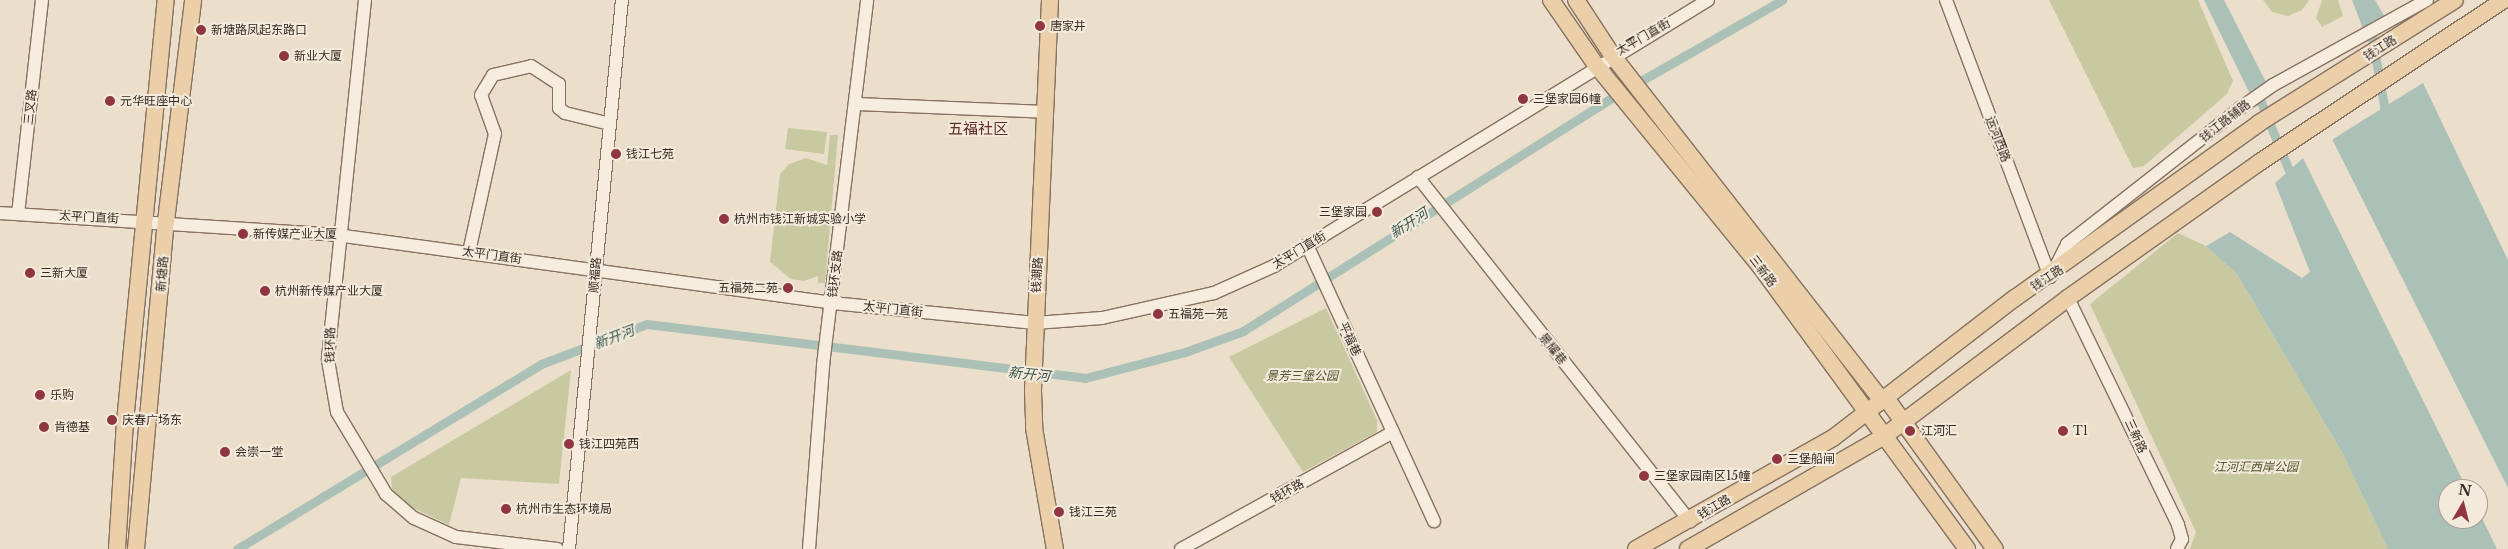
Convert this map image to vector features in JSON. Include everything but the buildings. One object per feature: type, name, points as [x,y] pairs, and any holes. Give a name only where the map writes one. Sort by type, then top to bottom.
[{"type":"main road","name":"新塘路","points":[[117,549],[144,219],[166,0]]},
{"type":"main road","name":"新塘路","points":[[136,549],[166,221],[193,0]]},
{"type":"main road","name":"钱潮路","points":[[1050,0],[1033,391],[1038,455],[1055,549]]},
{"type":"main road","name":"三新路","points":[[1552,0],[1596,65],[1760,266],[1883,437],[1967,549]]},
{"type":"main road","name":"三新路","points":[[1576,0],[1612,55],[1902,422],[1995,549]]},
{"type":"main road","name":"钱江路","points":[[1636,549],[1690,521],[1833,438],[2015,298],[2050,277],[2242,135],[2429,5],[2455,0]]},
{"type":"main road","points":[[2486,11],[2499,0]]},
{"type":"main road","name":"钱江路","points":[[1688,549],[1883,437],[2068,298],[2260,162],[2504,0]]},
{"type":"street","name":"三叉路","points":[[18,214],[42,0]]},
{"type":"street","name":"钱环路","points":[[365,0],[337,235],[328,360],[337,412],[376,480],[399,508],[456,537],[557,549]]},
{"type":"street","name":"顺福路","points":[[569,549],[622,0]]},
{"type":"street","name":"钱环支路","points":[[809,549],[823,365],[857,104],[867,0]]},
{"type":"street","name":"太平门直街","points":[[0,213],[144,219],[337,235],[832,303],[1035,324],[1102,318],[1214,293],[1307,246],[1612,55],[1708,0]]},
{"type":"street","name":"运河西路","points":[[1946,0],[2050,277]]},
{"type":"street","name":"钱江路辅路","points":[[2050,277],[2067,244],[2230,116],[2273,85],[2429,5]]},
{"type":"street","points":[[468,252],[495,134],[481,95],[493,75],[531,66],[559,84],[559,108],[565,113],[610,124]]},
{"type":"street","points":[[857,104],[1045,112]]},
{"type":"street","name":"景耀巷","points":[[1418,177],[1449,221],[1690,521]]},
{"type":"street","name":"平福巷","points":[[1307,246],[1434,521]]},
{"type":"street","name":"三新路","points":[[2068,298],[2178,525],[2182,539],[2176,549]]},
{"type":"street","name":"钱环路","points":[[1181,549],[1392,432]]},
{"type":"green space","points":[[2049,0],[2198,0],[2233,81],[2227,94],[2144,166],[2133,168]]},
{"type":"green space","points":[[2263,0],[2309,0],[2302,10],[2288,16],[2272,12]]},
{"type":"green space","points":[[2322,0],[2338,0],[2343,16],[2322,27],[2316,18]]},
{"type":"green space","points":[[788,128],[827,132],[824,154],[785,149]]},
{"type":"green space","points":[[830,135],[838,135],[825,283],[818,283],[818,276],[804,281],[791,279],[770,262],[780,174],[789,164],[806,158],[827,165]]},
{"type":"green space","name":"江河汇西岸公园","points":[[2178,233],[2206,246],[2237,274],[2343,454],[2388,549],[2190,549],[2196,532],[2090,304]]},
{"type":"green space","name":"景芳三堡公园","points":[[1326,308],[1377,420],[1377,432],[1303,472],[1229,357]]},
{"type":"green space","points":[[571,370],[559,484],[461,478],[449,525],[409,506],[392,489],[391,477]]},
{"type":"shaded area","points":[[2204,0],[2224,0],[2266,82],[2250,94]]},
{"type":"shaded area","points":[[2352,0],[2375,0],[2386,19],[2363,29]]},
{"type":"shaded area","points":[[2423,83],[2508,260],[2508,488],[2332,139]]},
{"type":"shaded area","points":[[2303,158],[2462,479],[2438,479],[2438,529],[2487,529],[2497,549],[2388,549],[2343,454],[2237,274],[2206,246],[2230,232],[2302,278],[2310,272],[2275,183]]},
{"type":"pier","points":[[2421,81],[2425,81],[2330,141],[2331,137]]},
{"type":"waterway","name":"新开河","points":[[1632,86],[1782,0]]},
{"type":"waterway","points":[[2370,26],[2386,117]]},
{"type":"waterway","points":[[2256,90],[2293,180]]},
{"type":"waterway","name":"新开河","points":[[237,549],[541,364],[647,324],[1085,378],[1185,352],[1243,331],[1621,92]]},
{"type":"place","name":"唐家井","points":[[1040,26]]},
{"type":"place","name":"新塘路凤起东路口","points":[[201,30]]},
{"type":"place","name":"新业大厦","points":[[284,56]]},
{"type":"place","name":"三堡家园6幢","points":[[1523,99]]},
{"type":"place","name":"元华旺座中心","points":[[110,101]]},
{"type":"place","name":"钱江七苑","points":[[616,154]]},
{"type":"place","name":"三堡家园","points":[[1377,212]]},
{"type":"place","name":"杭州市钱江新城实验小学","points":[[724,219]]},
{"type":"place","name":"新传媒产业大厦","points":[[243,234]]},
{"type":"place","name":"三新大厦","points":[[30,273]]},
{"type":"place","name":"五福苑二苑","points":[[788,288]]},
{"type":"place","name":"杭州新传媒产业大厦","points":[[265,291]]},
{"type":"place","name":"五福苑一苑","points":[[1158,314]]},
{"type":"place","name":"乐购","points":[[40,395]]},
{"type":"place","name":"庆春广场东","points":[[112,420]]},
{"type":"place","name":"肯德基","points":[[44,427]]},
{"type":"place","name":"江河汇","points":[[1910,431]]},
{"type":"place","name":"T1","points":[[2063,431]]},
{"type":"place","name":"钱江四苑西","points":[[569,444]]},
{"type":"place","name":"会崇一堂","points":[[225,452]]},
{"type":"place","name":"三堡船闸","points":[[1777,459]]},
{"type":"place","name":"三堡家园南区15幢","points":[[1644,476]]},
{"type":"place","name":"杭州市生态环境局","points":[[506,509]]},
{"type":"place","name":"钱江三苑","points":[[1059,512]]},
{"type":"district","name":"五福社区","points":[[978,129]]}]
